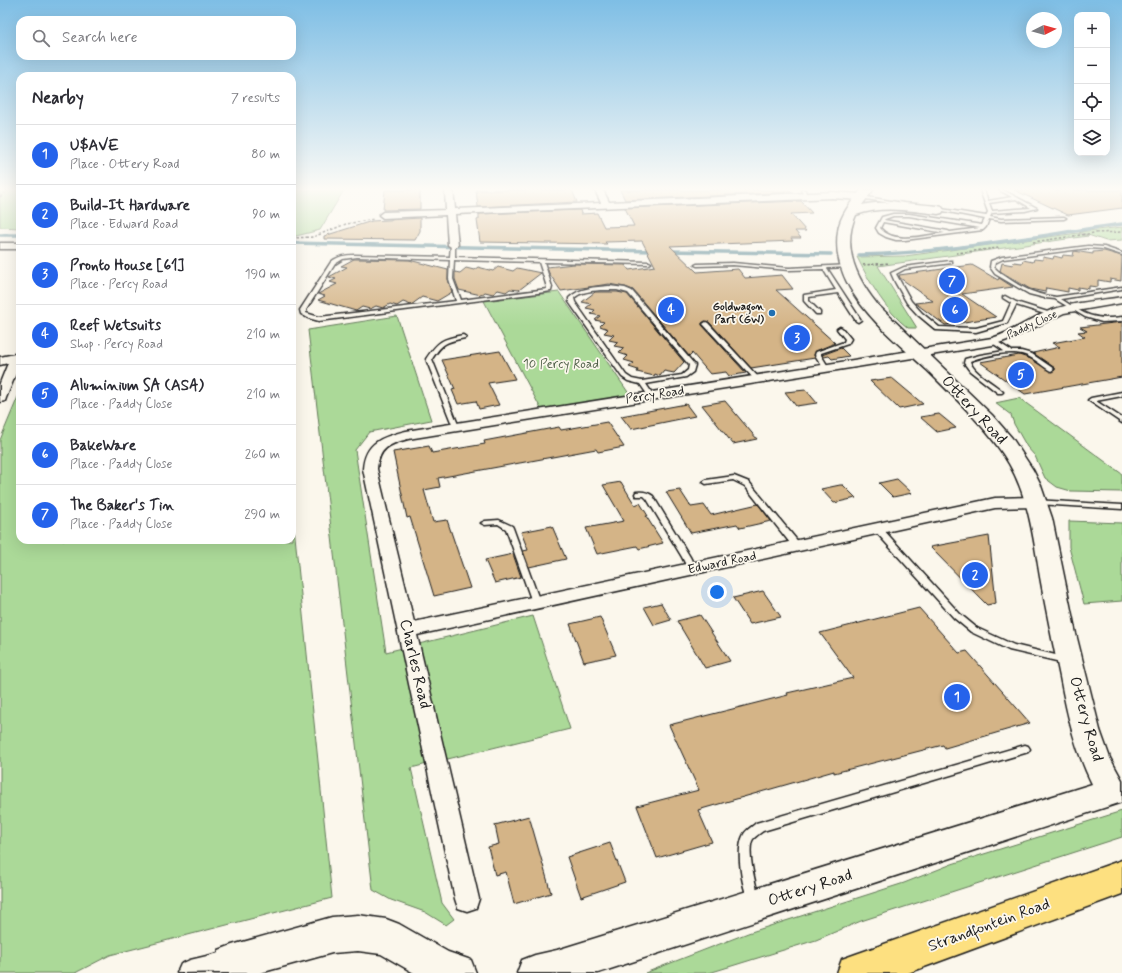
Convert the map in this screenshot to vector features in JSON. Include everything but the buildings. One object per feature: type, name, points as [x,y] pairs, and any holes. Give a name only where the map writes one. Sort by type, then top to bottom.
[{"type":"main road","name":"Strandfontein Road","points":[[856,973],[1122,877]]},
{"type":"street","points":[[452,235],[453,248]]},
{"type":"street","name":"Ottery Road","points":[[535,973],[607,953],[1117,791],[1096,759],[1084,724],[1069,661],[1037,502],[1027,477],[1015,456],[992,426],[879,316],[860,290],[850,261],[845,235]]},
{"type":"street","points":[[0,246],[16,246]]},
{"type":"street","name":"Paddy Close","points":[[918,353],[993,341],[1014,335],[1051,314],[1073,308],[1122,300]]},
{"type":"street","name":"Percy Road","points":[[392,439],[456,427],[918,353]]},
{"type":"street","points":[[0,361],[16,358]]},
{"type":"street","points":[[0,398],[16,362]]},
{"type":"street","name":"Charles Road","points":[[392,439],[374,450],[370,457],[370,469],[467,899]]},
{"type":"street","name":"Edward Road","points":[[407,630],[995,503],[1037,502]]},
{"type":"street","points":[[190,973],[232,968],[332,935],[358,933],[386,937],[441,968],[458,973]]},
{"type":"lane","points":[[886,235],[897,239],[909,239],[938,235]]},
{"type":"lane","points":[[1122,254],[1104,248],[1088,247],[1002,258],[993,262],[992,264],[992,267],[997,273],[1031,293],[1039,296],[1056,298],[1122,288]]},
{"type":"lane","points":[[453,248],[451,279],[459,301]]},
{"type":"lane","points":[[541,260],[543,273],[550,285],[549,290],[330,318],[314,318],[304,314],[302,310],[333,263],[342,257],[357,256],[452,259],[541,260],[649,263]]},
{"type":"lane","points":[[697,265],[733,264],[789,269],[824,267],[850,261]]},
{"type":"lane","points":[[950,262],[904,268],[893,273],[909,302],[934,327],[944,330],[976,330],[1005,322],[1014,303]]},
{"type":"lane","points":[[824,267],[858,320]]},
{"type":"lane","points":[[642,383],[684,376],[691,371],[692,365],[630,292],[620,288],[610,288],[574,294],[571,298],[572,302],[624,376],[630,380],[642,383],[651,396]]},
{"type":"lane","points":[[818,313],[807,301],[806,296],[839,291]]},
{"type":"lane","points":[[1005,297],[1014,303],[1051,314]]},
{"type":"lane","points":[[1056,298],[1090,319],[1109,321],[1122,319]]},
{"type":"lane","points":[[706,324],[757,379]]},
{"type":"lane","points":[[826,368],[818,355],[819,352],[846,342],[848,338],[840,329]]},
{"type":"lane","points":[[456,427],[429,359],[439,345],[446,340],[463,337]]},
{"type":"lane","points":[[993,341],[1010,352]]},
{"type":"lane","points":[[1000,392],[972,370],[967,363],[967,360],[1010,352],[1026,353],[1051,369]]},
{"type":"lane","points":[[1122,394],[1091,400],[1122,421]]},
{"type":"lane","points":[[706,482],[734,478],[747,484],[797,546]]},
{"type":"lane","points":[[639,494],[646,494],[650,498],[692,569]]},
{"type":"lane","points":[[1037,502],[1122,507]]},
{"type":"lane","points":[[485,523],[499,522],[509,528],[536,602]]},
{"type":"lane","points":[[878,528],[958,616],[974,630],[1012,648],[1069,661]]},
{"type":"lane","points":[[755,905],[749,879],[746,851],[747,840],[752,833],[760,828],[1025,749]]},
{"type":"path","points":[[296,238],[318,235]]},
{"type":"path","points":[[1026,244],[1079,235]]},
{"type":"path","points":[[956,253],[1003,247]]},
{"type":"path","points":[[850,261],[894,263]]},
{"type":"green space","points":[[1060,235],[1088,236],[878,266],[917,328],[908,328],[892,313],[867,277],[857,257],[905,256]]},
{"type":"green space","points":[[1089,235],[1122,235],[1122,240],[1106,241]]},
{"type":"green space","name":"10 Percy Road","points":[[559,292],[630,395],[541,409],[484,301]]},
{"type":"green space","points":[[397,316],[431,420],[369,432],[355,450],[386,652],[533,616],[570,729],[411,768],[442,903],[454,919],[446,925],[425,912],[391,900],[373,890],[308,330]]},
{"type":"green space","points":[[1019,398],[1122,474],[1122,492],[1071,491],[1057,487],[1045,478],[1035,456],[1027,447],[1014,424],[1011,415],[995,403]]},
{"type":"green space","points":[[16,402],[16,544],[296,544],[332,898],[110,955],[75,973],[0,973],[0,440]]},
{"type":"green space","points":[[1069,521],[1122,523],[1122,601],[1084,604],[1069,547]]},
{"type":"green space","points":[[1122,811],[1122,837],[861,921],[816,940],[709,973],[645,973],[748,933],[904,883],[952,864]]},
{"type":"waterway","points":[[859,255],[925,251],[1047,235]]},
{"type":"waterway","points":[[296,243],[654,251]]},
{"type":"waterway","points":[[668,251],[831,254]]},
{"type":"place","name":"The Baker's Tin","points":[[952,281]]},
{"type":"place","name":"Reef Wetsuits","points":[[671,310]]},
{"type":"place","name":"BakeWare","points":[[955,310]]},
{"type":"place","name":"Goldwagon Part (GW)","points":[[772,313]]},
{"type":"place","name":"Pronto House [61]","points":[[797,338]]},
{"type":"place","name":"Aluminium SA (ASA)","points":[[1021,375]]},
{"type":"place","name":"Build-It Hardware","points":[[975,575]]},
{"type":"place","name":"U$AVE","points":[[957,697]]}]
